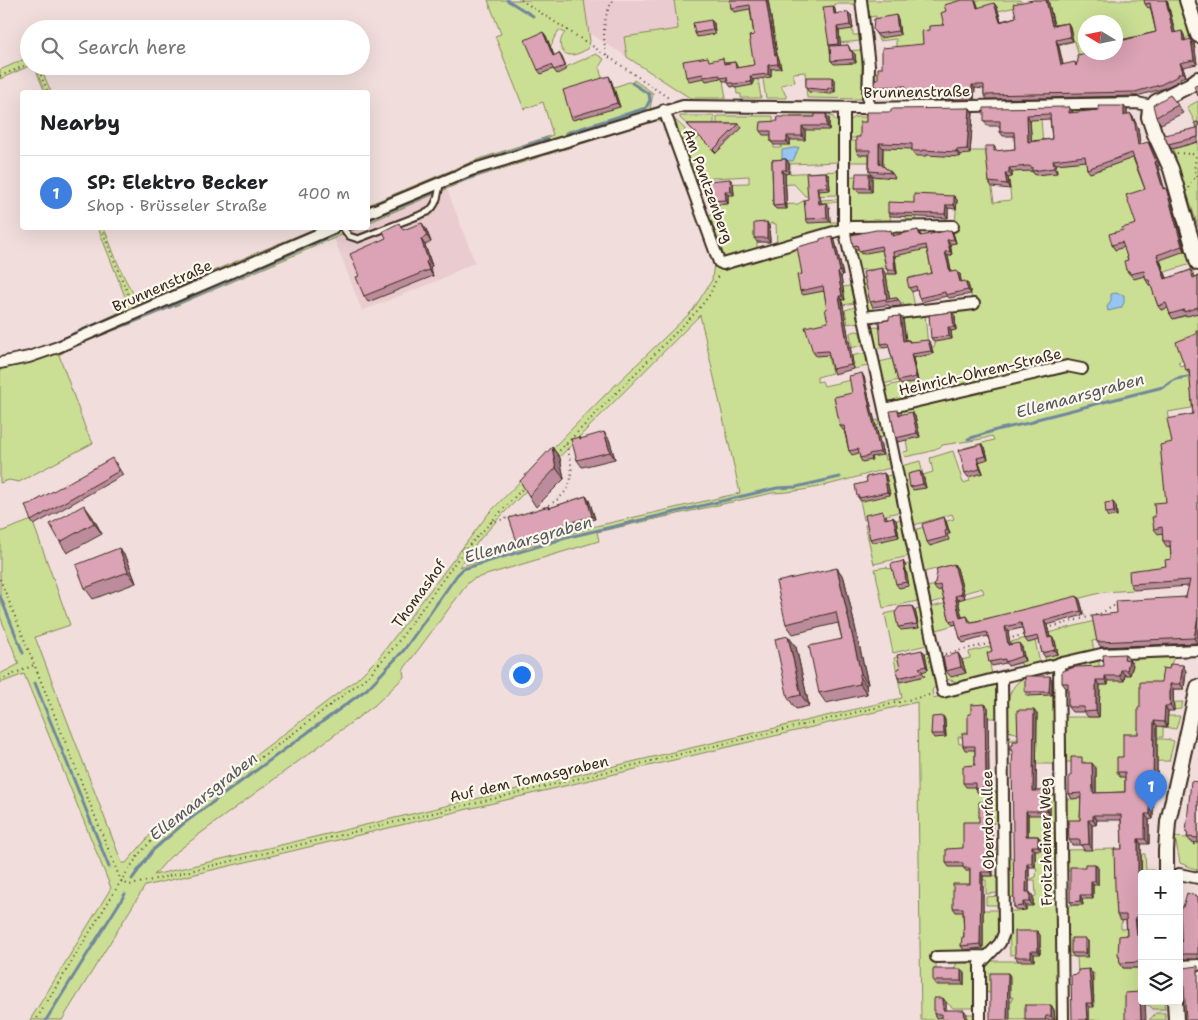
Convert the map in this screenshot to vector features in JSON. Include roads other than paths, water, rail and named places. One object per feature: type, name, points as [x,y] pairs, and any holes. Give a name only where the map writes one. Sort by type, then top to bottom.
[{"type":"street","points":[[861,0],[869,65],[868,108]]},
{"type":"street","points":[[1187,0],[1198,35]]},
{"type":"street","points":[[1198,79],[1159,100],[1152,106],[1149,114],[1152,126],[1171,169],[1198,263]]},
{"type":"street","name":"Brunnenstraße","points":[[370,212],[471,170],[664,110],[683,106],[868,108],[1137,103],[1152,106]]},
{"type":"street","points":[[844,108],[844,228],[884,409],[942,692],[1101,654],[1198,650]]},
{"type":"street","name":"Am Pantzenberg","points":[[664,110],[719,262],[723,264],[844,228],[953,226]]},
{"type":"street","name":"Brunnenstraße","points":[[0,363],[44,353],[328,230]]},
{"type":"street","points":[[864,317],[974,304]]},
{"type":"street","name":"Heinrich-Ohrem-Straße","points":[[884,409],[1067,366],[1082,368]]},
{"type":"street","name":"Froitzheimer Weg","points":[[1059,663],[1063,1020]]},
{"type":"street","name":"Oberdorfallee","points":[[980,1020],[981,962],[1000,943],[1004,934],[1002,677]]},
{"type":"street","points":[[1173,870],[1168,822],[1198,687]]},
{"type":"street","points":[[1183,875],[1198,878]]},
{"type":"street","points":[[936,957],[986,956]]},
{"type":"street","points":[[1183,966],[1198,965]]},
{"type":"street","points":[[1175,1005],[1176,1020]]},
{"type":"lane","points":[[345,230],[349,236],[358,239],[428,212],[437,201],[440,182]]},
{"type":"water","points":[[799,147],[793,161],[782,160],[782,150]]},
{"type":"water","points":[[1111,294],[1124,295],[1124,303],[1121,308],[1108,311],[1107,307],[1111,300]]},
{"type":"waterway","points":[[507,0],[533,16]]},
{"type":"waterway","points":[[566,133],[646,108],[650,100],[649,94],[632,83]]},
{"type":"waterway","points":[[396,196],[472,164],[547,139]]},
{"type":"waterway","points":[[448,185],[509,164]]},
{"type":"waterway","points":[[370,219],[432,193]]},
{"type":"waterway","points":[[145,303],[310,233]]},
{"type":"waterway","points":[[93,337],[152,314],[336,234]]},
{"type":"waterway","points":[[73,334],[123,313]]},
{"type":"waterway","name":"Ellemaarsgraben","points":[[968,439],[996,430],[1033,422],[1037,419],[1163,387],[1176,379],[1198,375]]},
{"type":"waterway","name":"Ellemaarsgraben","points":[[132,879],[153,850],[183,824],[367,689],[404,650],[463,569],[569,537],[777,488],[796,487],[840,477]]},
{"type":"waterway","points":[[0,596],[23,653]]},
{"type":"waterway","points":[[35,683],[109,867]]},
{"type":"waterway","name":"Ellemaarsgraben","points":[[46,1020],[125,894]]},
{"type":"place","name":"SP: Elektro Becker","points":[[1151,811]]}]
